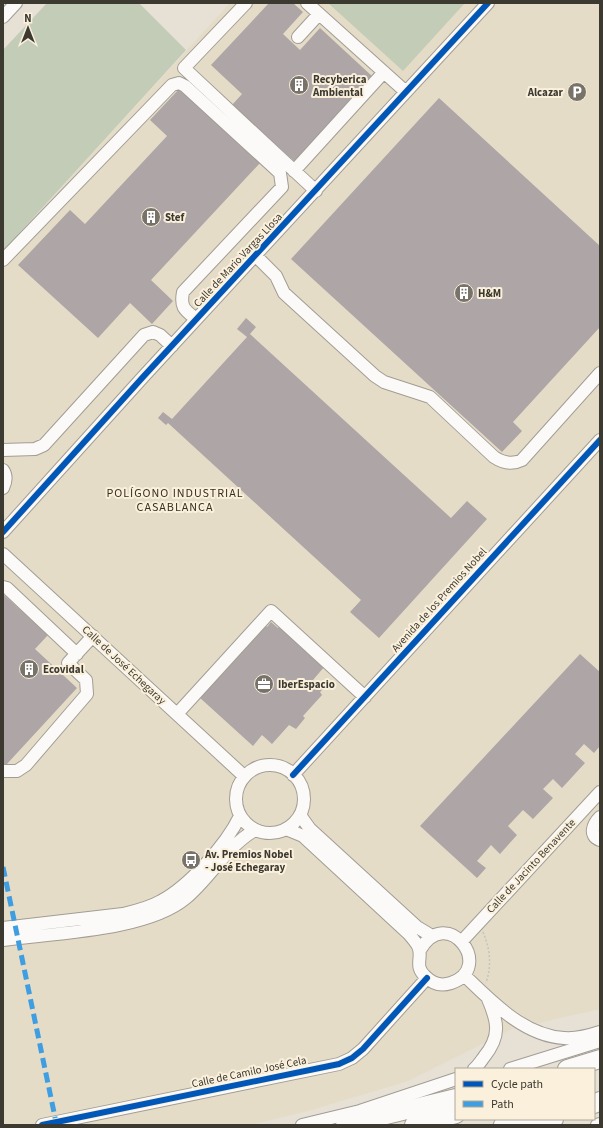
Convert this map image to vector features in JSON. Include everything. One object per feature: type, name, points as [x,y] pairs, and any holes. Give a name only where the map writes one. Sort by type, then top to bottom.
[{"type":"highway","points":[[570,1068],[600,1059]]},
{"type":"highway","points":[[345,1125],[455,1098]]},
{"type":"highway","points":[[414,1125],[455,1114]]},
{"type":"highway","points":[[502,1125],[519,1120]]},
{"type":"highway","points":[[538,1125],[551,1120]]},
{"type":"street","points":[[3,17],[16,3]]},
{"type":"street","points":[[246,3],[184,68],[316,191]]},
{"type":"street","points":[[307,3],[406,92]]},
{"type":"street","name":"Calle de Mario Vargas Llosa","points":[[3,532],[196,319],[256,256],[488,3]]},
{"type":"street","points":[[298,37],[319,14]]},
{"type":"street","points":[[294,171],[384,72]]},
{"type":"street","points":[[3,260],[172,85],[179,83],[185,86],[280,173],[282,181],[282,187],[183,292],[181,302],[184,309],[196,319]]},
{"type":"street","points":[[256,256],[276,276],[284,293],[375,376],[384,382],[430,397],[501,462],[510,463],[522,460],[600,373]]},
{"type":"street","points":[[3,450],[35,449],[44,445],[144,335],[153,332],[160,335],[172,346]]},
{"type":"street","name":"Avenida de los Premios Nobel","points":[[293,775],[600,440]]},
{"type":"street","points":[[3,470],[6,474],[6,481],[3,488]]},
{"type":"street","name":"Calle de José Echegaray","points":[[3,554],[244,776]]},
{"type":"street","points":[[3,587],[6,588],[77,654]]},
{"type":"street","points":[[177,714],[271,611],[365,697]]},
{"type":"street","points":[[3,771],[17,771],[26,765],[87,694],[86,680],[68,663],[93,636]]},
{"type":"street","points":[[263,766],[284,768],[293,775],[303,792],[304,803],[300,815],[295,822],[286,829],[273,833],[255,830],[247,825],[240,816],[236,805],[238,786],[244,776],[252,770],[263,766]]},
{"type":"street","name":"Calle de Jacinto Benavente","points":[[462,940],[599,796]]},
{"type":"street","points":[[300,815],[310,829],[417,927],[432,936]]},
{"type":"street","points":[[3,928],[123,914],[143,909],[160,902],[178,890],[200,868],[232,832],[240,816]]},
{"type":"street","points":[[600,817],[594,823],[593,833],[594,837],[600,840]]},
{"type":"street","points":[[286,829],[304,836],[409,934],[420,950]]},
{"type":"street","points":[[3,940],[125,924],[163,913],[185,899],[241,840],[255,830]]},
{"type":"street","points":[[447,933],[462,940],[468,950],[470,958],[464,975],[457,981],[447,984],[437,984],[427,978],[419,964],[420,950],[424,942],[432,936],[447,933]]},
{"type":"street","points":[[464,975],[484,994],[529,1028],[547,1036],[578,1038],[600,1032]]},
{"type":"street","name":"Calle de Camilo José Cela","points":[[42,1125],[339,1064],[352,1058],[364,1049],[427,978]]},
{"type":"street","points":[[475,1068],[493,1046],[496,1035],[497,1022],[484,994]]},
{"type":"street","points":[[513,1068],[600,1041]]},
{"type":"street","points":[[360,1111],[455,1079]]},
{"type":"street","points":[[302,1125],[455,1085]]},
{"type":"path","points":[[484,994],[490,963],[489,949],[483,932],[486,928]]},
{"type":"shaded area","points":[[230,3],[328,3],[403,70],[465,3],[600,3],[600,1009],[512,1029],[408,1081],[308,1111],[250,1125],[3,1125],[3,251]]},
{"type":"green space","points":[[47,3],[139,3],[186,50],[3,251],[3,50]]},
{"type":"green space","points":[[328,3],[465,3],[403,71]]},
{"type":"building","name":"Recyberica Ambiental","points":[[269,3],[293,3],[303,12],[283,34],[300,50],[320,28],[373,77],[295,162],[232,105],[242,94],[211,65]]},
{"type":"building","name":"Stef","points":[[180,88],[260,163],[151,280],[173,301],[152,324],[130,303],[98,338],[18,265],[70,210],[85,224],[167,136],[150,120]]},
{"type":"building","name":"H&M","points":[[439,98],[600,246],[600,327],[513,422],[522,431],[502,452],[291,259]]},
{"type":"building","points":[[246,318],[256,327],[250,334],[451,518],[467,501],[487,519],[379,638],[350,612],[361,600],[168,423],[166,425],[158,418],[163,412],[172,419],[247,337],[237,329]]},
{"type":"building","name":"Ecovidal","points":[[4,595],[48,635],[35,649],[77,688],[6,765],[3,763]]},
{"type":"building","name":"IberEspacio","points":[[271,622],[278,628],[280,625],[325,666],[313,680],[323,689],[320,692],[322,695],[303,716],[305,718],[296,729],[289,725],[272,744],[262,735],[253,746],[199,697],[265,625],[267,627]]},
{"type":"building","points":[[580,654],[600,672],[600,746],[594,753],[584,744],[575,754],[585,763],[562,788],[553,779],[543,789],[553,798],[533,819],[523,810],[508,826],[517,835],[500,854],[491,845],[477,861],[486,868],[477,878],[420,826]]},
{"type":"marked path","points":[[3,867],[56,1122]]},
{"type":"cycle path","points":[[3,532],[143,377],[488,3]]},
{"type":"cycle path","points":[[293,775],[600,440]]},
{"type":"cycle path","points":[[42,1125],[339,1064],[352,1058],[363,1049],[427,978]]},
{"type":"place","name":"Recyberica Ambiental","points":[[299,85]]},
{"type":"place","name":"Alcazar","points":[[577,92]]},
{"type":"place","name":"Stef","points":[[151,217]]},
{"type":"place","name":"H&M","points":[[464,293]]},
{"type":"place","name":"Ecovidal","points":[[29,669]]},
{"type":"place","name":"IberEspacio","points":[[264,684]]},
{"type":"place","name":"Av. Premios Nobel - José Echegaray","points":[[191,860]]},
{"type":"district","name":"POLÍGONO INDUSTRIAL CASABLANCA","points":[[175,500]]}]
